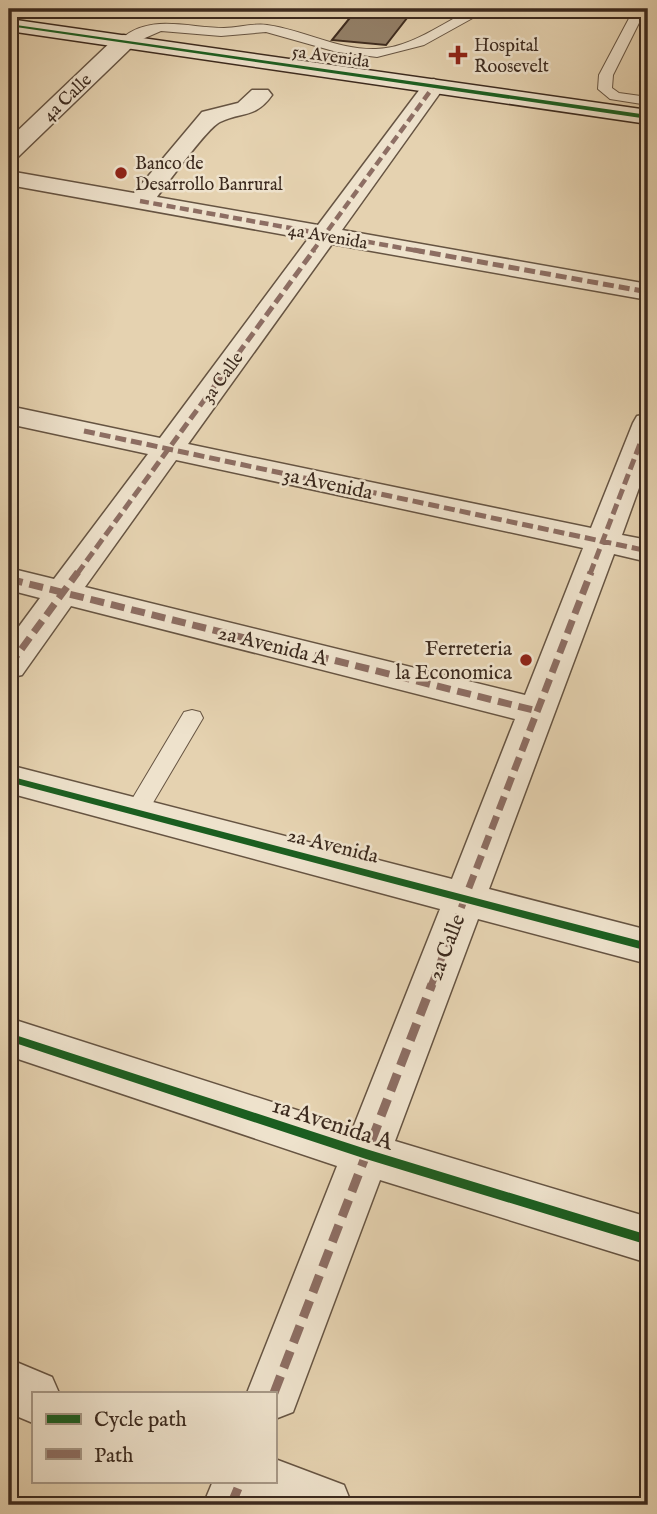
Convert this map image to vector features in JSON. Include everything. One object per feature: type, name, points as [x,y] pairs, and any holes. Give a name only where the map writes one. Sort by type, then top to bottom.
[{"type":"street","name":"5a Avenida","points":[[9,25],[648,117]]},
{"type":"street","name":"4a Calle","points":[[9,152],[124,42]]},
{"type":"street","name":"3a Calle","points":[[9,666],[434,86]]},
{"type":"street","points":[[140,201],[210,117],[246,108],[260,96]]},
{"type":"street","name":"4a Avenida","points":[[9,178],[648,292]]},
{"type":"street","name":"3a Avenida","points":[[9,415],[648,551]]},
{"type":"street","name":"2a Calle","points":[[274,1392],[648,423]]},
{"type":"street","name":"2a Avenida A","points":[[9,579],[537,711]]},
{"type":"street","name":"2a Avenida","points":[[9,779],[648,947]]},
{"type":"street","name":"1a Avenida A","points":[[9,1037],[366,1154],[648,1240]]},
{"type":"street","points":[[9,1386],[32,1396]]},
{"type":"street","points":[[231,1505],[241,1482]]},
{"type":"street","points":[[262,1482],[324,1505]]},
{"type":"lane","points":[[77,9],[117,13],[140,9]]},
{"type":"lane","points":[[124,42],[148,27],[159,25],[222,32],[257,27],[349,51],[402,51],[483,9]]},
{"type":"lane","points":[[640,9],[606,75],[605,89],[615,96],[648,101]]},
{"type":"lane","points":[[136,812],[192,718]]},
{"type":"building","points":[[357,9],[414,9],[386,45],[332,40]]},
{"type":"marked path","points":[[9,666],[434,86]]},
{"type":"marked path","points":[[140,201],[648,292]]},
{"type":"marked path","points":[[274,1392],[648,423]]},
{"type":"marked path","points":[[84,431],[648,551]]},
{"type":"marked path","points":[[9,579],[537,711]]},
{"type":"marked path","points":[[231,1505],[241,1482]]},
{"type":"cycle path","points":[[9,25],[648,117]]},
{"type":"cycle path","points":[[9,779],[648,947]]},
{"type":"cycle path","points":[[9,1037],[366,1154],[648,1240]]},
{"type":"place","name":"Hospital Roosevelt","points":[[458,55]]},
{"type":"place","name":"Banco de Desarrollo Banrural","points":[[121,173]]},
{"type":"place","name":"Ferreteria la Economica","points":[[526,660]]}]
